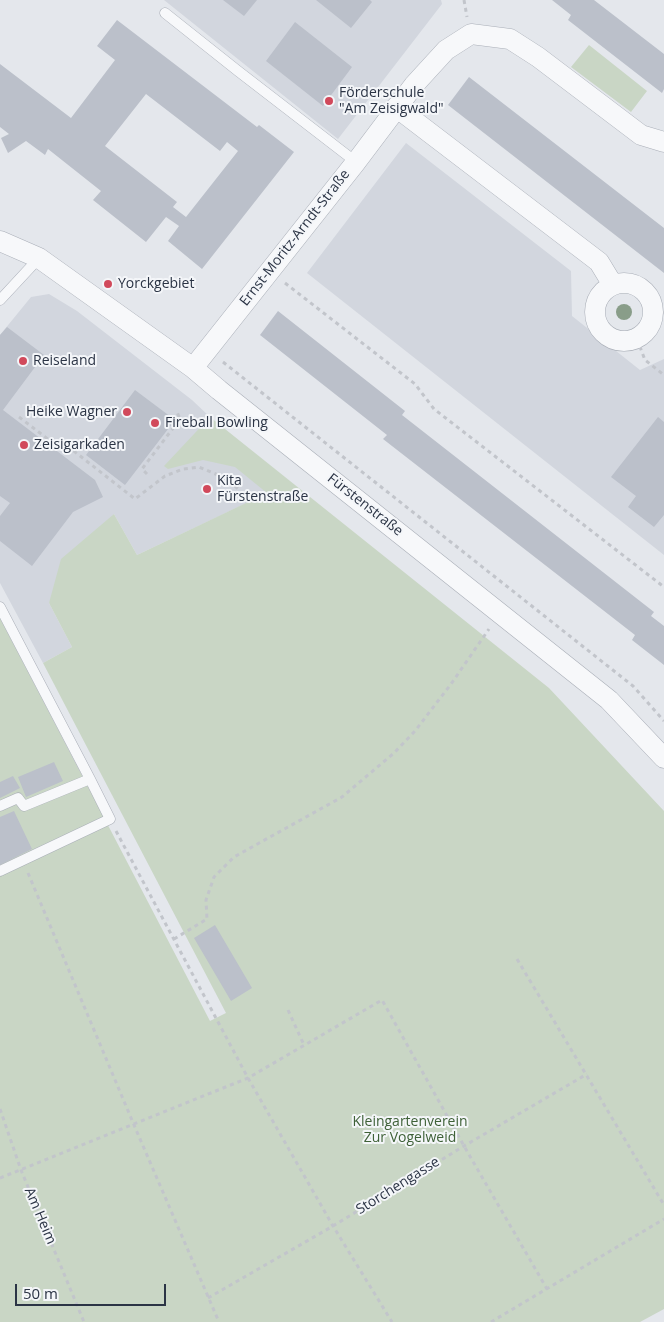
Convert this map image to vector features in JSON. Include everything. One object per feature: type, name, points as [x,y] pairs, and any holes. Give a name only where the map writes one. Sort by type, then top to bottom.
[{"type":"street","name":"Ernst-Moritz-Arndt-Straße","points":[[193,368],[356,162],[414,85],[446,50],[471,34],[510,39],[538,57],[642,135],[664,142]]},
{"type":"street","points":[[396,107],[598,262],[613,285]]},
{"type":"street","name":"Fürstenstraße","points":[[3,246],[40,258],[193,368],[609,700],[664,758]]},
{"type":"street","points":[[622,283],[639,287],[646,293],[659,311],[653,318],[650,327],[637,339],[628,342],[610,338],[602,332],[598,324],[595,316],[599,297],[613,285],[622,283]]},
{"type":"lane","points":[[165,12],[230,65],[356,162]]},
{"type":"lane","points":[[0,300],[40,258]]},
{"type":"lane","points":[[0,607],[110,819],[0,871]]},
{"type":"lane","points":[[0,806],[18,798],[24,806],[90,779]]},
{"type":"path","points":[[269,271],[415,384],[434,409],[664,587]]},
{"type":"path","points":[[637,339],[645,360],[664,375]]},
{"type":"path","points":[[208,349],[633,686],[664,721]]},
{"type":"path","points":[[148,474],[142,469],[180,419],[177,412]]},
{"type":"path","points":[[20,417],[57,446]]},
{"type":"path","points":[[61,441],[135,499],[165,476],[183,469],[199,467],[218,475],[238,489]]},
{"type":"path","points":[[174,939],[207,919],[206,900],[214,877],[234,857],[342,797],[394,753],[415,731],[451,684],[500,613]]},
{"type":"path","points":[[110,819],[248,1078],[333,1226],[392,1322]]},
{"type":"path","points":[[28,873],[219,1322]]},
{"type":"path","points":[[517,959],[664,1205]]},
{"type":"path","points":[[0,1178],[248,1078],[382,1000],[547,1288]]},
{"type":"path","points":[[288,1010],[304,1045]]},
{"type":"path","name":"Storchengasse","points":[[208,1298],[333,1226],[586,1074]]},
{"type":"path","name":"Am Heim","points":[[0,1109],[21,1170],[84,1322]]},
{"type":"path","points":[[490,1322],[664,1219]]},
{"type":"shaded area","name":"Förderschule \"Am Zeisigwald\"","points":[[164,0],[441,0],[442,4],[338,139]]},
{"type":"shaded area","points":[[406,143],[571,271],[572,316],[640,370],[664,359],[664,555],[307,273]]},
{"type":"shaded area","points":[[49,294],[77,311],[192,400],[210,417],[268,493],[137,555],[114,514],[49,603],[72,647],[43,663],[0,583],[0,335],[31,297]]},
{"type":"green space","points":[[589,45],[647,91],[631,112],[571,67]]},
{"type":"green space","name":"Kleingartenverein Zur Vogelweid","points":[[210,417],[549,688],[664,811],[664,1309],[640,1322],[0,1322],[0,618],[210,1021],[226,1013],[43,663],[72,647],[49,603],[61,559],[114,514],[137,555],[267,493],[235,467],[203,460],[168,469],[164,466]]},
{"type":"building","points":[[223,0],[257,0],[244,16]]},
{"type":"building","points":[[316,0],[370,0],[372,2],[351,28]]},
{"type":"building","points":[[552,0],[594,0],[664,54],[664,89],[662,93],[568,20],[571,15]]},
{"type":"building","points":[[117,20],[257,127],[259,125],[294,152],[202,269],[168,241],[179,226],[166,217],[146,242],[93,200],[101,191],[48,149],[45,155],[26,141],[8,153],[1,138],[9,134],[0,127],[0,64],[71,118],[115,60],[97,46]],"holes":[[[146,94],[220,151],[227,142],[238,151],[186,217],[173,207],[177,202],[105,146]]]},
{"type":"building","points":[[295,22],[352,67],[323,106],[266,61]]},
{"type":"building","points":[[469,77],[664,228],[664,273],[448,105]]},
{"type":"building","points":[[278,311],[405,411],[402,415],[654,612],[651,616],[664,626],[664,665],[632,640],[635,635],[383,439],[387,435],[260,335]]},
{"type":"building","name":"Zeisigarkaden","points":[[7,327],[44,355],[3,410],[95,480],[103,497],[73,512],[32,566],[0,541],[0,516],[10,503],[0,496],[0,335]]},
{"type":"building","name":"Zeisigarkaden","points":[[135,390],[175,420],[125,485],[86,455]]},
{"type":"building","points":[[658,417],[664,422],[664,515],[654,527],[628,507],[636,496],[611,477]]},
{"type":"building","points":[[54,762],[63,781],[26,797],[18,777]]},
{"type":"building","points":[[13,776],[20,788],[0,798],[0,782]]},
{"type":"building","points":[[14,811],[32,849],[0,865],[0,817]]},
{"type":"building","points":[[215,925],[252,988],[231,1001],[194,938]]},
{"type":"place","name":"Förderschule \"Am Zeisigwald\"","points":[[329,101]]},
{"type":"place","name":"Yorckgebiet","points":[[108,284]]},
{"type":"place","name":"Reiseland","points":[[23,361]]},
{"type":"place","name":"Heike Wagner","points":[[127,412]]},
{"type":"place","name":"Fireball Bowling","points":[[155,423]]},
{"type":"place","name":"Zeisigarkaden","points":[[24,445]]},
{"type":"place","name":"Kita Fürstenstraße","points":[[207,489]]}]
